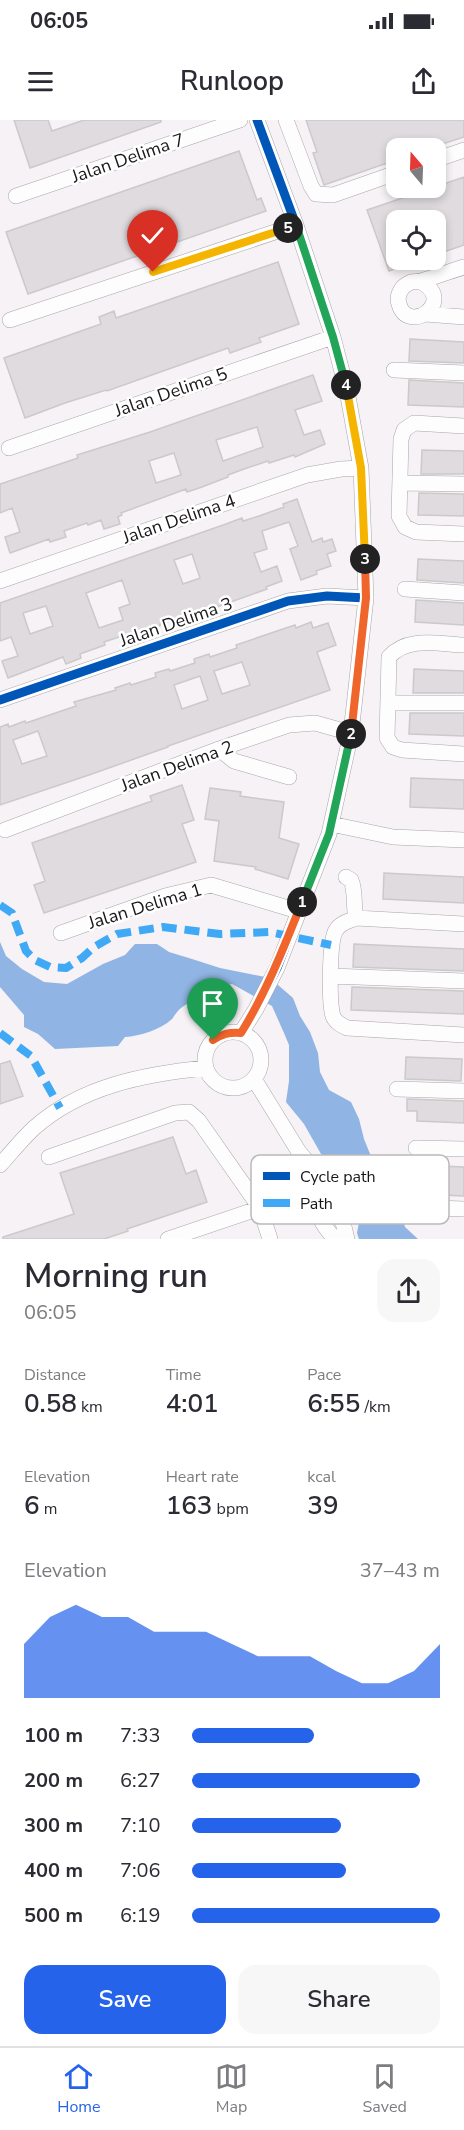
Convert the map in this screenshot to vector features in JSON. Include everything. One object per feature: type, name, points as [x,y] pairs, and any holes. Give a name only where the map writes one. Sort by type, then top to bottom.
[{"type":"street","name":"Jalan Delima 7","points":[[16,196],[240,120]]},
{"type":"street","points":[[241,1033],[256,1009],[276,968],[329,834],[351,733],[366,598],[361,468],[347,391],[333,337],[296,225],[257,120]]},
{"type":"street","points":[[286,120],[316,194],[333,195],[386,177]]},
{"type":"street","points":[[446,156],[464,150]]},
{"type":"street","points":[[10,320],[296,225]]},
{"type":"street","points":[[421,282],[433,292],[434,301],[431,309],[417,317],[408,315],[401,310],[398,302],[399,293],[404,286],[464,267]]},
{"type":"street","points":[[425,314],[464,317]]},
{"type":"street","name":"Jalan Delima 5","points":[[9,448],[333,337]]},
{"type":"street","points":[[394,370],[464,373]]},
{"type":"street","points":[[464,426],[414,423],[404,429],[401,439],[399,516],[405,527],[416,532],[464,534]]},
{"type":"street","name":"Jalan Delima 4","points":[[0,580],[307,475],[361,468]]},
{"type":"street","points":[[400,483],[464,484]]},
{"type":"street","points":[[405,589],[464,593]]},
{"type":"street","name":"Jalan Delima 3","points":[[0,700],[288,601],[327,596],[366,598]]},
{"type":"street","points":[[464,645],[411,644],[396,648],[389,657],[387,738],[393,747],[402,750],[464,754]]},
{"type":"street","points":[[389,703],[464,703]]},
{"type":"street","name":"Jalan Delima 2","points":[[5,830],[289,725],[315,723],[351,733]]},
{"type":"street","points":[[219,749],[234,761],[289,777]]},
{"type":"street","points":[[331,824],[393,837],[464,840]]},
{"type":"street","points":[[346,878],[350,879],[353,885],[356,918]]},
{"type":"street","name":"Jalan Delima 1","points":[[61,933],[165,896],[211,885],[298,910]]},
{"type":"street","points":[[464,924],[356,918],[336,930],[332,945],[331,976],[333,1016],[339,1024],[347,1028],[464,1035]]},
{"type":"street","points":[[331,976],[464,981]]},
{"type":"street","points":[[241,1033],[249,1037],[260,1052],[259,1071],[247,1085],[231,1089],[214,1082],[205,1068],[204,1058],[207,1048],[221,1034],[241,1033]]},
{"type":"street","points":[[0,1166],[33,1128],[60,1108],[97,1091],[129,1080],[205,1068]]},
{"type":"street","points":[[254,1079],[302,1155]]},
{"type":"street","points":[[397,1089],[464,1091]]},
{"type":"street","points":[[49,1157],[175,1113],[189,1112],[199,1121],[251,1195]]},
{"type":"street","points":[[416,1148],[464,1149]]},
{"type":"street","points":[[449,1208],[464,1209]]},
{"type":"street","points":[[168,1239],[251,1211]]},
{"type":"street","points":[[265,1224],[270,1239]]},
{"type":"street","points":[[324,1224],[335,1239]]},
{"type":"street","points":[[343,1224],[346,1239]]},
{"type":"water","points":[[0,942],[6,956],[44,982],[67,984],[125,955],[135,944],[157,944],[169,952],[220,968],[270,978],[293,998],[318,1053],[320,1072],[329,1090],[351,1102],[370,1155],[322,1155],[304,1124],[286,1102],[289,1081],[289,1045],[272,1006],[232,984],[199,997],[181,1008],[172,1019],[156,1029],[125,1037],[118,1046],[55,1049],[38,1034],[24,1027],[24,1015],[0,987]]},
{"type":"water","points":[[359,1224],[404,1224],[418,1239],[359,1239],[357,1233]]},
{"type":"building","points":[[14,120],[48,120],[52,131],[84,120],[161,120],[161,122],[30,168]]},
{"type":"building","points":[[306,120],[464,120],[464,137],[446,143],[446,138],[386,138],[386,163],[324,185],[313,153],[317,152]]},
{"type":"building","points":[[239,151],[257,200],[261,198],[266,211],[28,294],[6,232]]},
{"type":"building","points":[[464,177],[464,245],[446,251],[446,210],[386,210],[386,263],[367,210],[402,198],[446,198],[446,183]]},
{"type":"building","points":[[278,262],[299,324],[259,338],[261,342],[230,353],[228,348],[25,418],[4,358],[101,324],[99,317],[114,311],[116,318]]},
{"type":"building","points":[[410,339],[464,342],[464,363],[409,361]]},
{"type":"building","points":[[313,375],[322,401],[295,410],[304,435],[320,430],[325,444],[295,457],[294,455],[269,463],[268,461],[202,487],[187,492],[186,489],[121,513],[122,515],[118,517],[120,524],[104,529],[101,520],[88,525],[87,523],[64,531],[66,537],[50,542],[49,539],[10,553],[5,537],[20,532],[12,508],[0,513],[0,484],[78,458],[77,455]],"holes":[[[257,427],[263,447],[223,461],[216,440]],[[174,453],[181,475],[156,483],[149,461]]]},
{"type":"building","points":[[409,380],[464,383],[464,407],[408,405]]},
{"type":"building","points":[[422,450],[464,451],[464,474],[421,474]]},
{"type":"building","points":[[419,493],[464,494],[464,516],[418,515]]},
{"type":"building","points":[[297,499],[312,542],[322,538],[323,542],[332,539],[336,551],[327,554],[331,566],[316,571],[317,574],[301,580],[290,549],[298,546],[289,522],[262,531],[267,549],[254,553],[261,572],[277,566],[282,581],[266,587],[267,589],[211,609],[210,607],[160,624],[160,626],[104,642],[105,645],[80,654],[81,658],[66,664],[63,657],[8,678],[2,661],[18,656],[11,637],[0,641],[0,603],[242,518],[243,521],[259,516],[284,507],[283,504]],"holes":[[[192,554],[200,578],[183,584],[174,560]],[[122,580],[130,604],[119,608],[123,620],[99,628],[86,593]],[[46,606],[53,626],[30,634],[23,613]]]},
{"type":"building","points":[[418,559],[464,561],[464,583],[417,580]]},
{"type":"building","points":[[416,600],[464,603],[464,625],[415,622]]},
{"type":"building","points":[[311,622],[313,628],[328,623],[336,645],[317,652],[330,690],[0,805],[0,727],[8,724],[9,727],[25,721],[26,723],[76,706],[74,702],[116,690],[115,688],[130,683],[131,685],[156,677],[155,673],[195,663],[194,659],[209,654],[210,657],[237,648],[236,645],[295,625],[296,628]],"holes":[[[242,662],[250,685],[222,694],[214,671]],[[200,676],[208,700],[182,709],[174,685]],[[38,731],[47,756],[22,764],[13,740]]]},
{"type":"building","points":[[414,669],[464,671],[464,693],[413,693]]},
{"type":"building","points":[[410,713],[464,713],[464,736],[409,734]]},
{"type":"building","points":[[411,778],[464,780],[464,809],[410,807]]},
{"type":"building","points":[[182,785],[194,820],[182,824],[196,862],[44,913],[34,885],[45,881],[32,843],[152,801],[150,796]]},
{"type":"building","points":[[210,788],[241,792],[240,796],[284,802],[279,838],[299,844],[288,879],[255,869],[256,867],[214,861],[219,821],[205,819]]},
{"type":"building","points":[[384,873],[464,877],[464,903],[383,899]]},
{"type":"building","points":[[354,944],[464,949],[464,971],[353,967]]},
{"type":"building","points":[[352,987],[464,991],[464,1014],[351,1010]]},
{"type":"building","points":[[406,1057],[462,1059],[461,1081],[405,1079]]},
{"type":"building","points":[[10,1061],[23,1096],[0,1104],[0,1064]]},
{"type":"building","points":[[407,1099],[464,1101],[464,1123],[417,1121],[417,1111],[407,1111]]},
{"type":"building","points":[[173,1137],[186,1174],[196,1170],[207,1202],[104,1239],[3,1239],[3,1237],[74,1214],[60,1173]]},
{"type":"building","points":[[449,1166],[464,1167],[464,1196],[449,1195]]},
{"type":"marked path","points":[[0,905],[12,913],[26,951],[35,960],[50,967],[66,968],[94,947],[117,934],[163,927],[220,934],[270,932],[331,945]]},
{"type":"marked path","points":[[0,1033],[31,1056],[60,1108]]},
{"type":"cycle path","points":[[241,1033],[277,968],[329,834],[351,733],[366,598],[361,468],[347,391],[333,337],[296,225],[257,120]]},
{"type":"cycle path","points":[[0,700],[288,601],[327,596],[366,598]]},
{"type":"route","points":[[153,272],[296,225],[333,337],[347,391],[361,468],[366,598],[351,733],[329,834],[276,968],[256,1009],[241,1033],[221,1034],[213,1040]]}]
